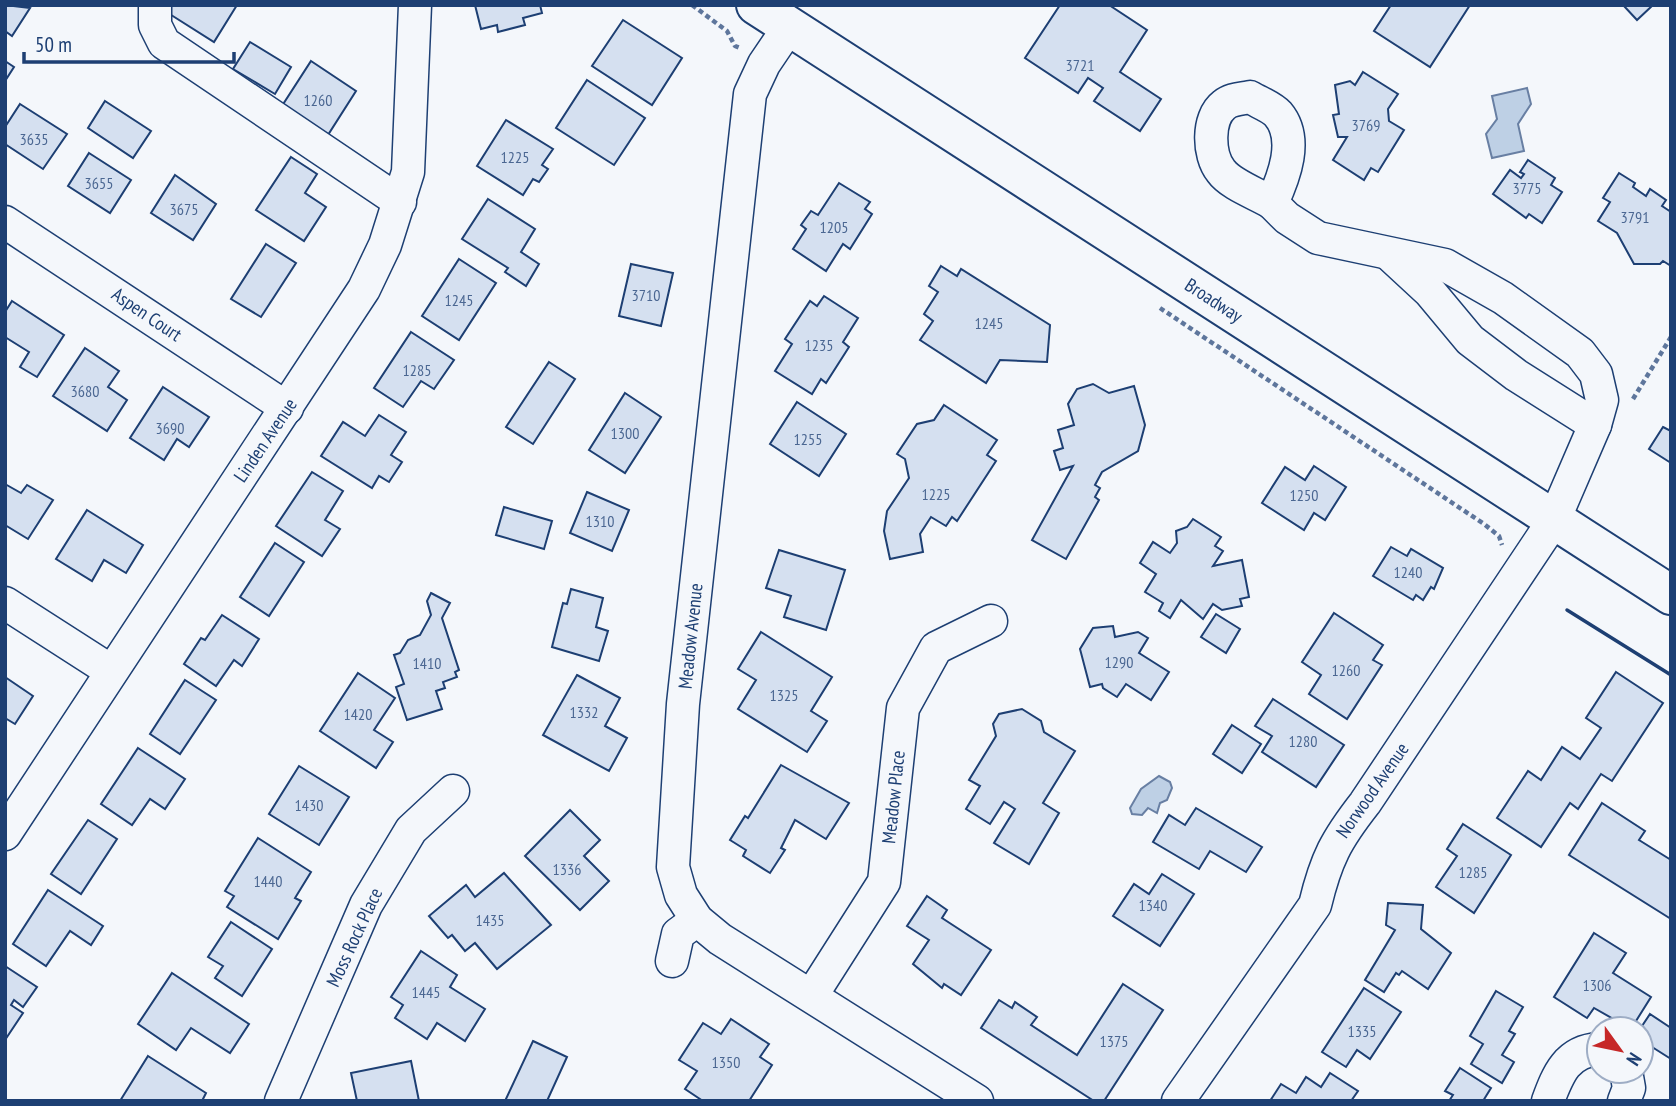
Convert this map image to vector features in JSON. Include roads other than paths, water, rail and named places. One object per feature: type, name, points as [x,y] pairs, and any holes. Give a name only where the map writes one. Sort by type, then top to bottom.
[{"type":"main road","name":"Broadway","points":[[756,5],[1671,595]]},
{"type":"street","points":[[155,5],[155,25],[164,43],[400,202]]},
{"type":"street","name":"Linden Avenue","points":[[5,834],[364,289],[385,245],[408,172],[415,5]]},
{"type":"street","name":"Meadow Avenue","points":[[789,27],[767,60],[750,94],[683,704],[673,867],[681,895],[697,920],[720,939],[976,1101]]},
{"type":"street","name":"Norwood Avenue","points":[[1178,1101],[1315,905],[1324,868],[1338,837],[1365,803],[1554,520],[1595,425],[1602,400],[1596,374],[1580,353],[1503,298],[1446,265],[1318,238],[1287,218],[1272,203]]},
{"type":"street","name":"Aspen Court","points":[[5,222],[287,408]]},
{"type":"street","points":[[1390,255],[1430,292],[1470,340],[1516,375],[1595,425]]},
{"type":"street","points":[[5,603],[111,671]]},
{"type":"street","name":"Meadow Place","points":[[812,995],[884,882],[902,708],[936,648],[991,621]]},
{"type":"street","name":"Moss Rock Place","points":[[281,1101],[366,905],[411,830],[453,790]]},
{"type":"street","points":[[672,961],[678,934],[697,920]]},
{"type":"street","points":[[1548,1101],[1560,1070],[1585,1050]]},
{"type":"water","points":[[1527,88],[1531,104],[1518,124],[1524,151],[1492,158],[1486,134],[1497,119],[1492,96]]},
{"type":"water","points":[[1159,776],[1170,782],[1172,788],[1167,800],[1160,803],[1157,813],[1148,808],[1142,815],[1132,814],[1130,808],[1141,789]]}]
